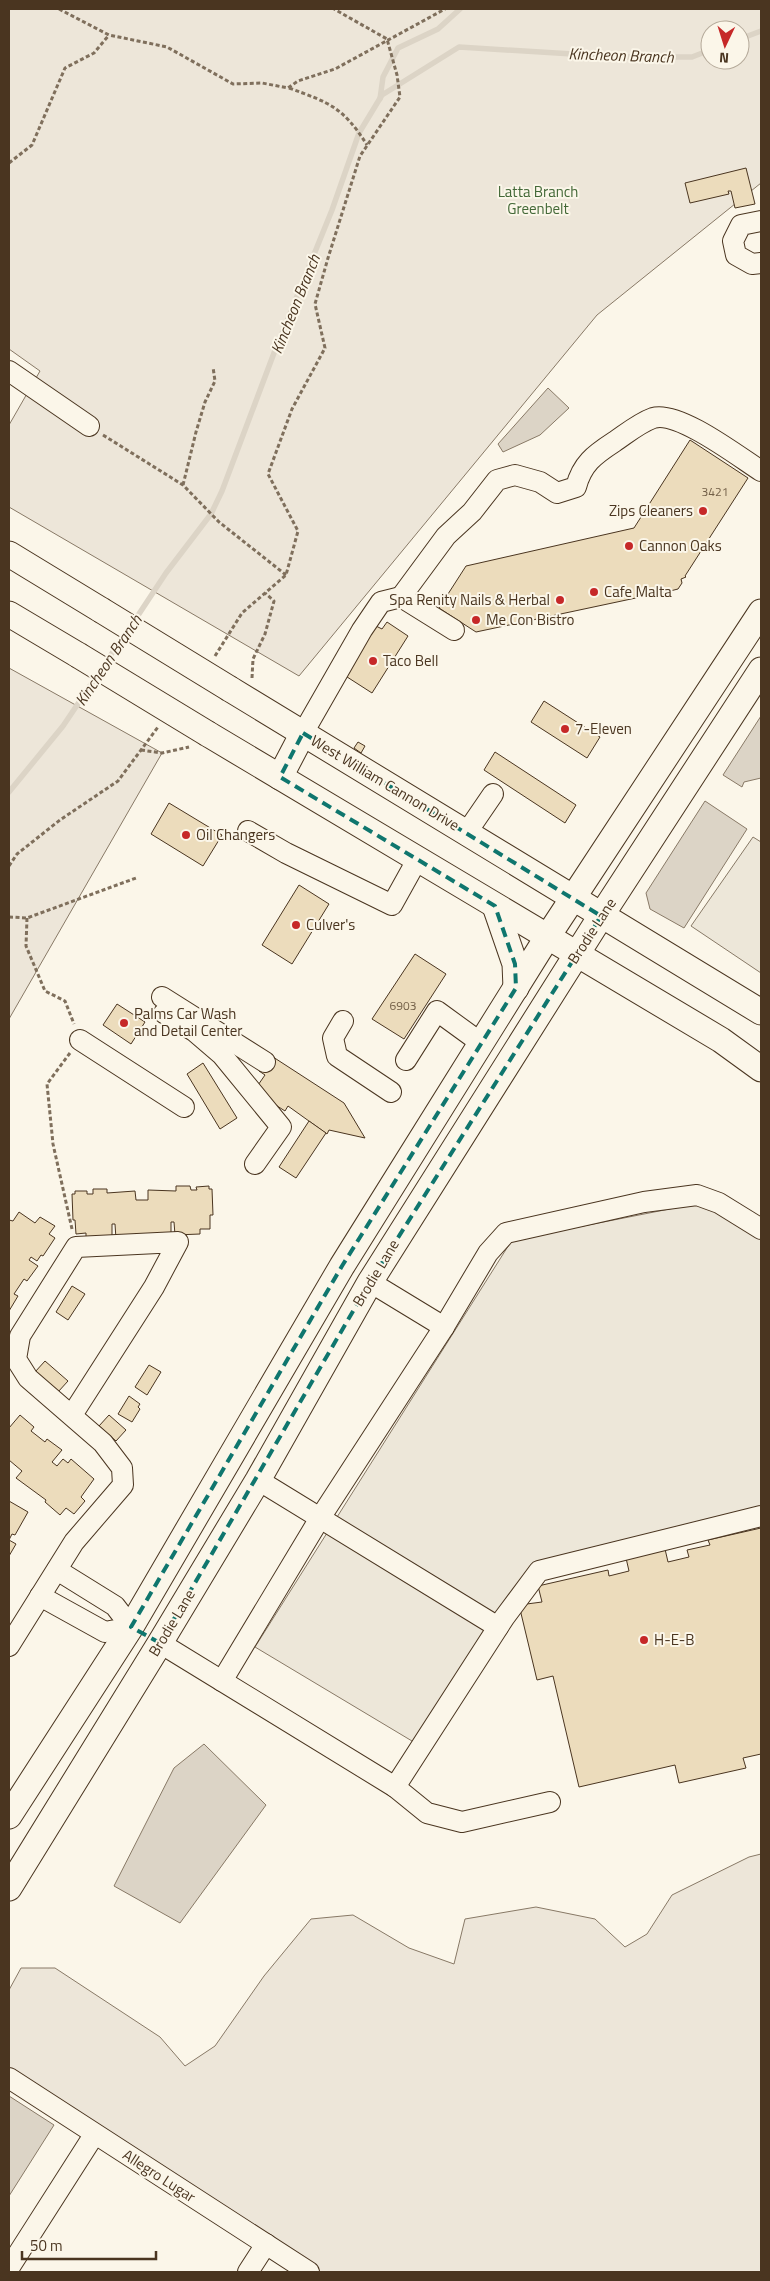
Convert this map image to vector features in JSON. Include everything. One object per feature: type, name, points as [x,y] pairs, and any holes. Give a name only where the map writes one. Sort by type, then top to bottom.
[{"type":"main road","name":"West William Cannon Drive","points":[[9,554],[101,610],[241,688],[303,733],[761,1012]]},
{"type":"main road","points":[[9,614],[78,655],[201,740],[280,777],[721,1040],[761,1069]]},
{"type":"main road","points":[[9,1816],[131,1627],[342,1266],[548,936],[758,624]]},
{"type":"main road","name":"Brodie Lane","points":[[9,1888],[160,1644],[258,1480],[370,1282],[601,916],[761,670]]},
{"type":"main road","points":[[280,777],[303,733]]},
{"type":"main road","points":[[495,906],[515,964],[516,988]]},
{"type":"main road","points":[[131,1627],[160,1644]]},
{"type":"street","points":[[761,221],[741,225],[733,241],[736,255],[752,264],[761,263]]},
{"type":"street","points":[[12,380],[89,426]]},
{"type":"street","points":[[303,733],[362,630],[382,602],[401,597],[446,536],[472,512],[497,480],[515,475],[540,482],[558,493],[576,487],[580,470],[602,450],[636,427],[655,417],[686,423],[761,470]]},
{"type":"street","points":[[401,597],[454,630]]},
{"type":"street","points":[[467,832],[493,794]]},
{"type":"street","points":[[248,831],[294,857],[392,905],[418,860]]},
{"type":"street","points":[[255,1164],[281,1127],[222,1055],[163,1005],[265,1062]]},
{"type":"street","points":[[406,1060],[436,1011],[482,1043]]},
{"type":"street","points":[[343,1021],[333,1038],[337,1056],[392,1092]]},
{"type":"street","points":[[80,1040],[184,1106]]},
{"type":"street","points":[[222,1681],[320,1518],[444,1327],[488,1254],[506,1233],[644,1202],[697,1196],[720,1203],[761,1229]]},
{"type":"street","points":[[9,1646],[74,1542],[123,1485],[122,1468],[103,1443],[28,1378],[16,1359],[20,1336],[76,1247],[178,1242],[154,1287],[72,1415]]},
{"type":"street","points":[[370,1282],[444,1327]]},
{"type":"street","points":[[258,1480],[498,1627]]},
{"type":"street","points":[[395,1787],[498,1627],[539,1571],[761,1516]]},
{"type":"street","points":[[40,1596],[104,1632],[131,1627],[115,1606],[57,1570]]},
{"type":"street","points":[[160,1644],[395,1787],[426,1813],[462,1822],[550,1802]]},
{"type":"street","name":"Allegro Lugar","points":[[9,2078],[94,2135],[309,2272]]},
{"type":"street","points":[[9,2268],[94,2135]]},
{"type":"street","points":[[248,2272],[266,2244]]},
{"type":"path","points":[[60,9],[109,35],[167,46],[233,84],[262,82],[288,88],[328,102],[353,122],[367,145]]},
{"type":"path","points":[[212,659],[224,644],[242,614],[286,575],[298,531],[268,474],[292,410],[325,348],[315,304],[360,156],[400,97],[398,75],[387,39],[334,9]]},
{"type":"path","points":[[288,88],[298,81],[335,69],[445,9]]},
{"type":"path","points":[[9,163],[32,145],[65,68],[94,53],[109,35]]},
{"type":"path","points":[[184,485],[196,432],[205,402],[215,381],[212,368]]},
{"type":"path","points":[[89,426],[184,485],[219,522],[286,575]]},
{"type":"path","points":[[241,688],[265,634],[274,602],[266,593]]},
{"type":"path","points":[[9,866],[17,854],[60,820],[118,781],[164,719]]},
{"type":"path","points":[[140,750],[162,753],[201,740]]},
{"type":"path","points":[[9,917],[27,918],[136,878]]},
{"type":"path","points":[[27,918],[26,946],[45,991],[65,1001],[80,1040],[47,1084],[53,1144],[76,1247]]},
{"type":"highlighted area","points":[[303,733],[601,916],[370,1282],[160,1643],[131,1627],[342,1266],[516,988],[515,964],[495,906],[280,777]]},
{"type":"green space","name":"Latta Branch Greenbelt","points":[[9,9],[761,9],[761,183],[597,315],[299,676],[9,507],[9,425],[40,371],[9,349]]},
{"type":"green space","points":[[9,668],[162,753],[9,1019]]},
{"type":"green space","points":[[761,1854],[761,2272],[315,2272],[9,2077],[9,1990],[21,1968],[55,1968],[160,2037],[185,2066],[215,2046],[264,1976],[311,1919],[353,1915],[409,1948],[454,1964],[465,1919],[536,1907],[595,1919],[625,1947],[647,1934],[672,1895],[749,1857]]},
{"type":"shaded area","points":[[548,388],[569,408],[540,435],[503,452],[498,444]]},
{"type":"shaded area","points":[[761,716],[761,778],[744,782],[742,787],[723,775]]},
{"type":"shaded area","points":[[705,801],[747,829],[684,928],[650,909],[646,893]]},
{"type":"shaded area","points":[[753,837],[761,842],[761,973],[691,926]]},
{"type":"shaded area","points":[[705,1202],[761,1237],[761,1509],[531,1567],[417,1744],[255,1647],[512,1240]]},
{"type":"shaded area","points":[[204,1744],[266,1805],[180,1923],[114,1886],[174,1768]]},
{"type":"shaded area","points":[[9,2096],[54,2125],[9,2196]]},
{"type":"building","points":[[746,168],[755,204],[735,208],[731,191],[728,191],[729,194],[690,203],[685,183]]},
{"type":"building","name":"Cannon Oaks","points":[[690,440],[748,478],[686,577],[681,579],[682,583],[678,589],[670,591],[669,589],[664,592],[476,632],[439,608],[466,566],[634,528]]},
{"type":"building","name":"Taco Bell","points":[[387,622],[408,636],[372,693],[344,675],[376,626],[382,629]]},
{"type":"building","name":"7-Eleven","points":[[544,701],[600,737],[587,758],[531,722]]},
{"type":"building","points":[[358,742],[365,746],[361,753],[354,748]]},
{"type":"building","points":[[495,752],[576,805],[565,823],[484,770]]},
{"type":"building","name":"Oil Changers","points":[[169,803],[222,835],[203,866],[151,834]]},
{"type":"building","name":"Culver's","points":[[299,885],[329,904],[292,964],[262,945]]},
{"type":"building","points":[[415,954],[446,974],[404,1039],[372,1019]]},
{"type":"building","name":"Palms Car Wash and Detail Center","points":[[117,1004],[145,1022],[131,1044],[103,1025]]},
{"type":"building","points":[[270,1055],[344,1103],[365,1138],[329,1130],[327,1134],[288,1106],[285,1111],[260,1095],[256,1088],[265,1075],[259,1071]]},
{"type":"building","points":[[203,1063],[237,1118],[220,1129],[187,1074]]},
{"type":"building","points":[[309,1121],[326,1133],[296,1178],[279,1167]]},
{"type":"building","points":[[176,1186],[190,1186],[191,1190],[197,1190],[196,1187],[209,1186],[209,1189],[212,1189],[213,1215],[210,1215],[210,1229],[200,1229],[200,1234],[175,1235],[174,1222],[171,1222],[171,1238],[152,1234],[135,1234],[135,1238],[116,1239],[115,1224],[112,1224],[112,1237],[86,1238],[86,1233],[76,1234],[75,1220],[73,1220],[72,1194],[75,1194],[75,1191],[87,1191],[87,1194],[93,1194],[93,1189],[107,1189],[107,1193],[135,1191],[136,1200],[148,1200],[148,1190],[176,1191]]},
{"type":"building","points":[[19,1212],[35,1223],[40,1217],[55,1226],[49,1234],[55,1238],[43,1256],[41,1255],[37,1261],[31,1257],[29,1260],[38,1266],[27,1281],[24,1279],[14,1294],[18,1296],[9,1311],[9,1220],[13,1221]]},
{"type":"building","points":[[72,1286],[85,1294],[68,1320],[56,1312]]},
{"type":"building","points":[[45,1361],[68,1381],[58,1392],[35,1372]]},
{"type":"building","points":[[149,1365],[161,1372],[147,1395],[135,1387]]},
{"type":"building","points":[[129,1396],[140,1404],[138,1407],[140,1409],[132,1422],[118,1414]]},
{"type":"building","points":[[20,1415],[34,1427],[31,1431],[45,1442],[47,1439],[62,1450],[52,1462],[57,1466],[63,1459],[68,1463],[71,1459],[94,1479],[81,1497],[85,1501],[74,1514],[66,1508],[60,1515],[45,1502],[46,1500],[16,1478],[22,1471],[9,1460],[9,1428]]},
{"type":"building","points":[[109,1415],[126,1430],[116,1441],[99,1426]]},
{"type":"building","points":[[9,1501],[28,1512],[15,1535],[12,1534],[9,1540]]},
{"type":"building","name":"H-E-B","points":[[761,1528],[761,1754],[743,1758],[746,1768],[679,1783],[675,1765],[579,1787],[553,1676],[537,1680],[519,1605],[542,1602],[538,1586],[608,1570],[609,1576],[629,1571],[626,1558],[665,1549],[668,1562],[689,1557],[687,1550],[710,1545],[708,1540]]},
{"type":"building","points":[[9,1540],[16,1544],[9,1556]]},
{"type":"waterway","points":[[380,99],[383,77],[398,48],[438,29],[460,9]]},
{"type":"waterway","name":"Kincheon Branch","points":[[750,35],[761,31]]},
{"type":"waterway","name":"Kincheon Branch","points":[[133,623],[166,573],[211,514],[222,491],[274,353],[332,210],[359,133],[382,95],[459,47],[621,57],[692,57],[700,54]]},
{"type":"waterway","name":"Kincheon Branch","points":[[105,664],[126,632]]},
{"type":"waterway","name":"Kincheon Branch","points":[[9,792],[63,726],[98,674]]},
{"type":"place","name":"Zips Cleaners","points":[[703,511]]},
{"type":"place","name":"Cannon Oaks","points":[[629,546]]},
{"type":"place","name":"Cafe Malta","points":[[594,592]]},
{"type":"place","name":"Spa Renity Nails & Herbal","points":[[560,600]]},
{"type":"place","name":"Me Con Bistro","points":[[476,620]]},
{"type":"place","name":"Taco Bell","points":[[373,661]]},
{"type":"place","name":"7-Eleven","points":[[565,729]]},
{"type":"place","name":"Oil Changers","points":[[186,835]]},
{"type":"place","name":"Culver's","points":[[296,925]]},
{"type":"place","name":"Palms Car Wash and Detail Center","points":[[124,1023]]},
{"type":"place","name":"H-E-B","points":[[644,1640]]}]
